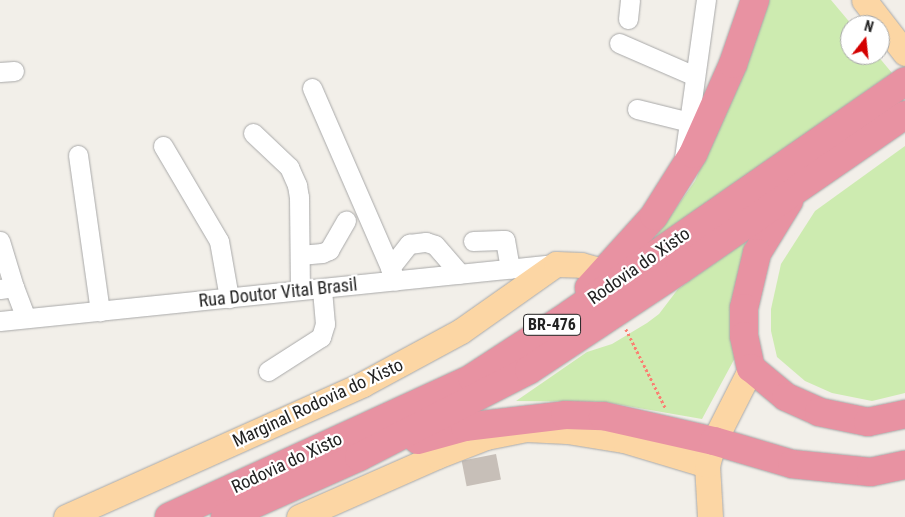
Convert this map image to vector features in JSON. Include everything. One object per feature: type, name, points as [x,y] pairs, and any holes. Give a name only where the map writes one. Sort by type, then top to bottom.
[{"type":"highway","points":[[570,314],[603,271],[654,216],[693,154],[733,64],[754,0]]},
{"type":"highway","name":"Rodovia do Xisto","points":[[169,517],[472,378],[570,314],[905,81]]},
{"type":"highway","name":"Rodovia do Xisto","points":[[225,517],[359,457],[529,370],[905,115]]},
{"type":"highway","points":[[798,188],[757,252],[744,308],[744,336],[751,368],[786,397],[819,412],[868,422],[905,414]]},
{"type":"highway","points":[[359,457],[465,427],[566,423],[603,416],[678,433],[711,453],[871,472],[905,465]]},
{"type":"main road","points":[[864,0],[905,53]]},
{"type":"main road","points":[[556,264],[582,265],[603,271]]},
{"type":"main road","name":"Marginal Rodovia do Xisto","points":[[66,517],[363,384],[461,331],[556,264]]},
{"type":"main road","points":[[710,517],[711,453],[751,368]]},
{"type":"main road","points":[[300,517],[437,456],[486,437],[526,429],[566,423],[624,440],[711,453]]},
{"type":"street","points":[[682,172],[706,0]]},
{"type":"street","points":[[619,43],[695,76]]},
{"type":"street","points":[[312,88],[393,274]]},
{"type":"street","points":[[637,110],[689,122]]},
{"type":"street","points":[[253,133],[289,167],[294,176],[300,197],[300,290]]},
{"type":"street","points":[[163,146],[219,241],[229,298]]},
{"type":"street","points":[[78,155],[100,311]]},
{"type":"street","points":[[300,254],[322,253],[329,250],[346,220]]},
{"type":"street","points":[[473,242],[505,240],[510,269]]},
{"type":"street","points":[[0,241],[7,288],[26,318]]},
{"type":"street","points":[[393,274],[409,244],[426,242],[435,246],[460,274]]},
{"type":"street","name":"Rua Doutor Vital Brasil","points":[[0,321],[322,288],[393,274],[460,274],[556,264]]},
{"type":"street","points":[[268,371],[320,337],[325,324],[322,288]]},
{"type":"path","points":[[617,312],[678,433]]},
{"type":"green space","points":[[768,0],[831,0],[844,15],[840,15],[840,65],[885,65],[892,73],[651,243],[695,181],[743,67]]},
{"type":"green space","points":[[905,146],[905,393],[872,401],[832,393],[805,381],[777,357],[771,331],[771,309],[781,264],[815,211]]},
{"type":"green space","points":[[746,241],[732,303],[736,356],[702,419],[604,402],[516,401],[587,352],[612,344],[647,323],[659,314],[678,289]]},
{"type":"building","points":[[496,454],[501,480],[467,486],[462,461]]}]
